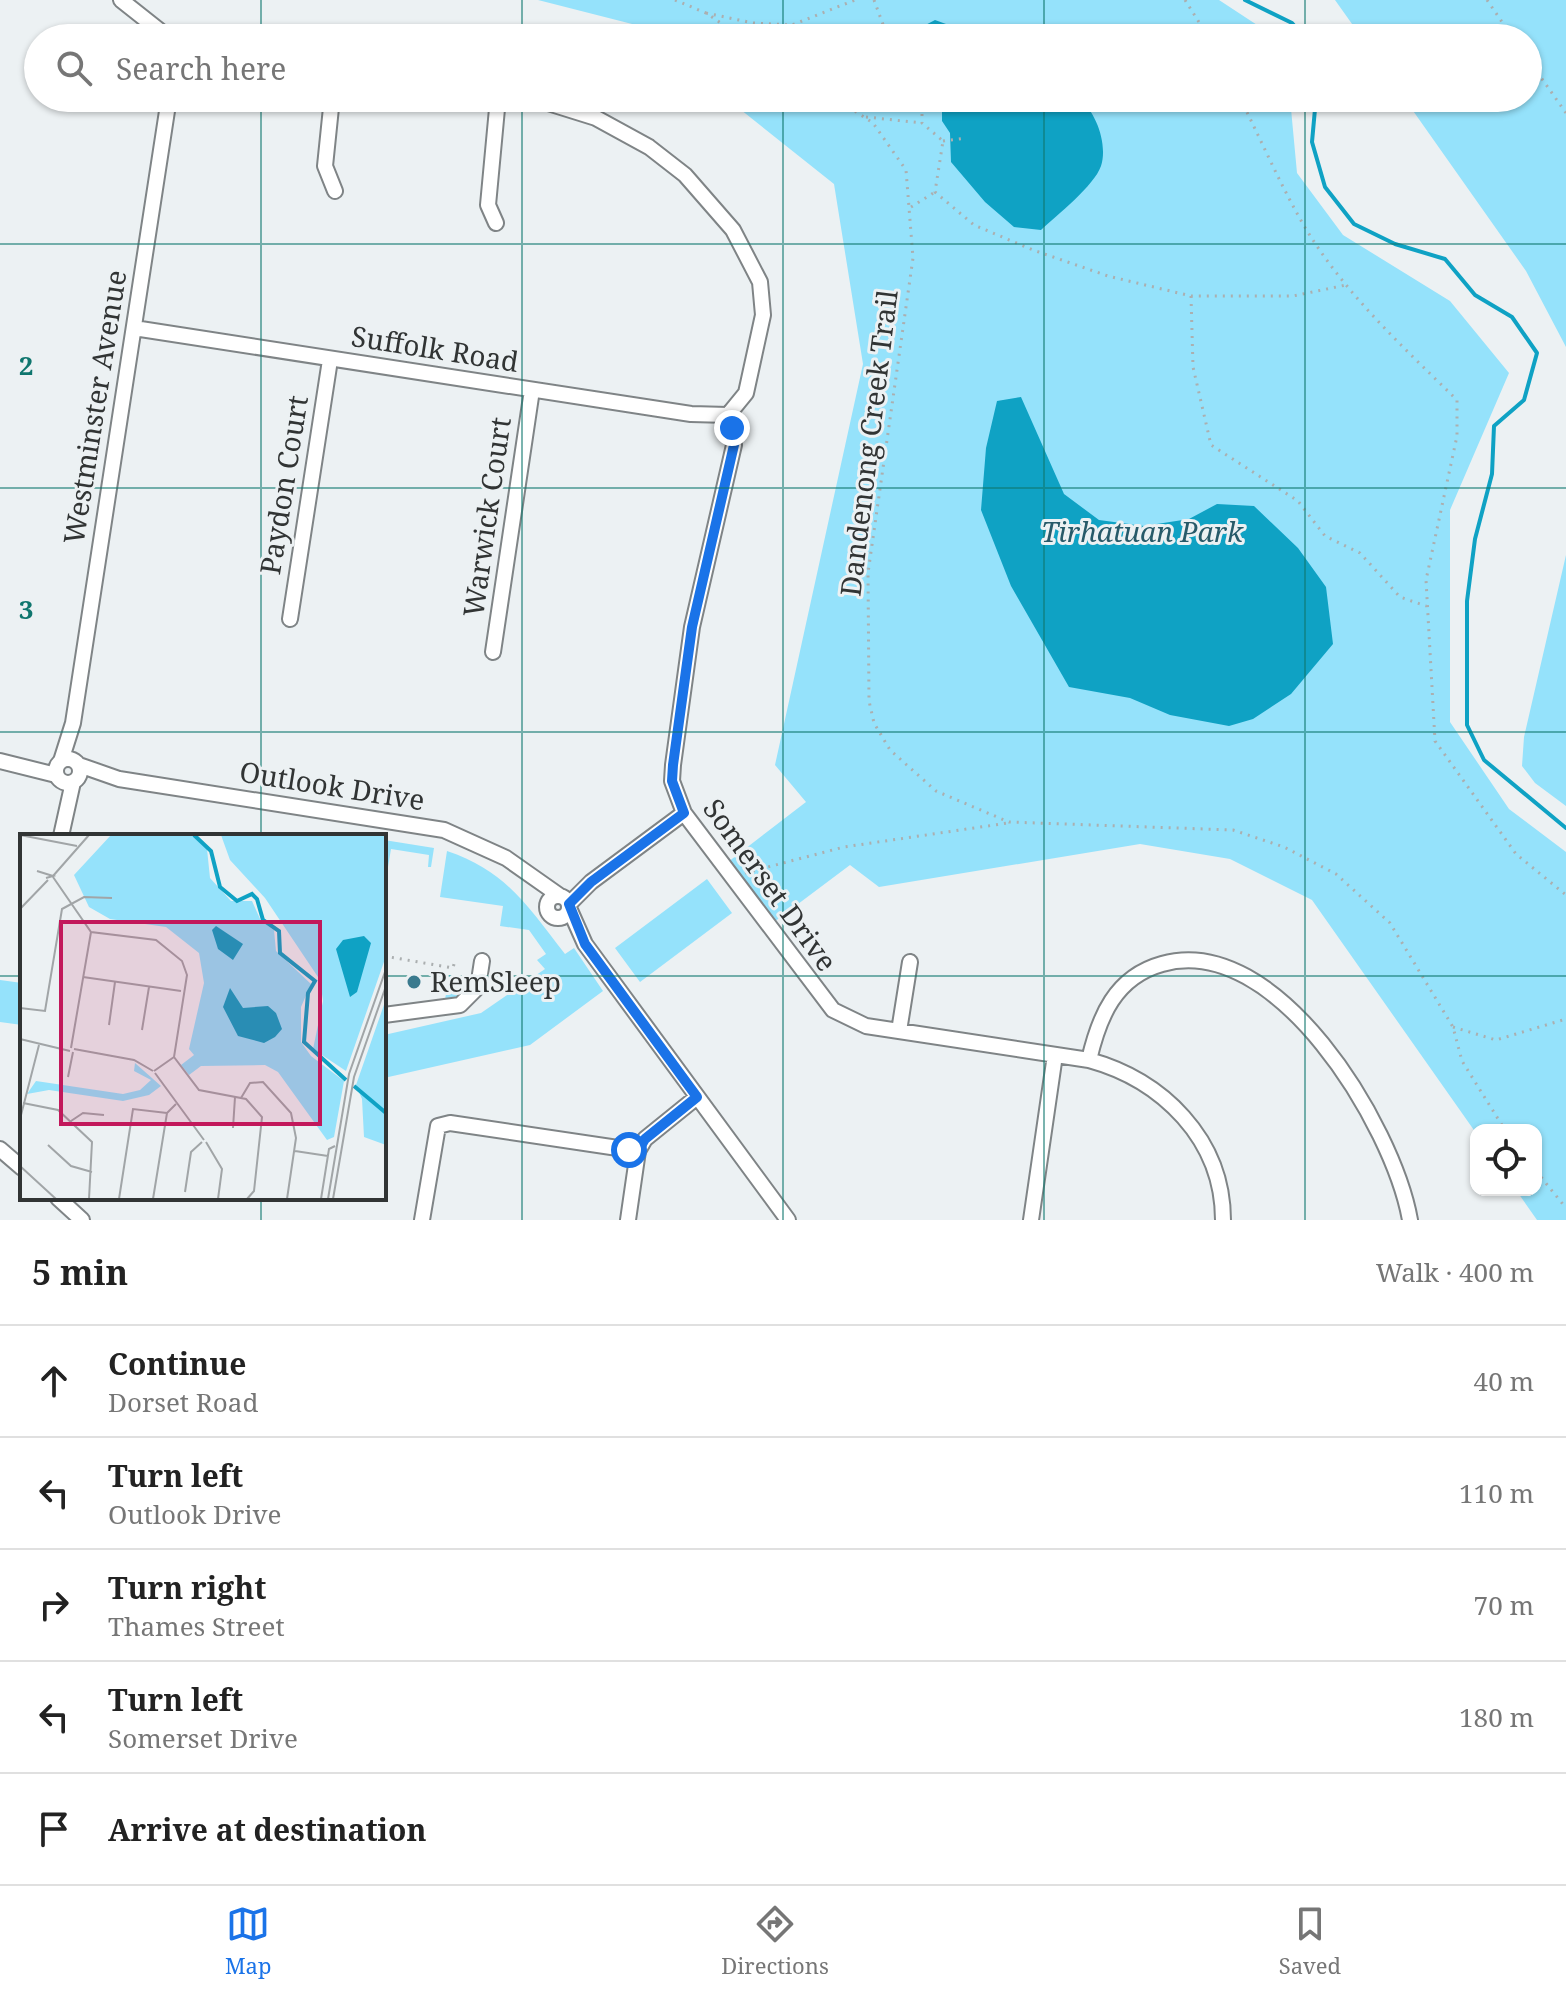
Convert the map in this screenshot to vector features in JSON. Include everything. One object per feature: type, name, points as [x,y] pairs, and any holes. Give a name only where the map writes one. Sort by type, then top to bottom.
[{"type":"street","points":[[121,0],[151,24]]},
{"type":"street","name":"Westminster Avenue","points":[[61,834],[73,723],[167,112]]},
{"type":"street","points":[[331,112],[325,166],[335,191]]},
{"type":"street","points":[[496,223],[488,205],[497,112]]},
{"type":"street","points":[[577,112],[596,118],[649,147],[685,175],[733,230],[760,282],[763,315],[746,393],[728,415]]},
{"type":"street","name":"Suffolk Road","points":[[134,328],[691,414],[728,415]]},
{"type":"street","name":"Paydon Court","points":[[290,619],[330,360]]},
{"type":"street","name":"Warwick Court","points":[[493,652],[532,390]]},
{"type":"street","name":"Somerset Drive","points":[[728,415],[734,445],[692,627],[673,765],[672,781],[684,813],[730,879],[833,1010],[866,1026],[1089,1060],[1118,1068],[1155,1089],[1185,1116],[1217,1175],[1223,1220]]},
{"type":"street","name":"Outlook Drive","points":[[7,762],[444,830],[477,842],[528,873],[561,905],[585,944],[788,1220]]},
{"type":"street","points":[[561,905],[684,813]]},
{"type":"street","points":[[1089,1060],[1096,1029],[1107,1005],[1140,973],[1186,959],[1209,961],[1235,970],[1276,998],[1299,1020],[1360,1097],[1388,1150],[1410,1220]]},
{"type":"street","points":[[386,1015],[460,1005],[478,987],[482,961]]},
{"type":"street","points":[[899,1031],[910,962]]},
{"type":"street","points":[[1031,1220],[1055,1055]]},
{"type":"street","points":[[628,1220],[638,1151],[645,1139],[697,1097]]},
{"type":"street","points":[[422,1220],[438,1126],[450,1123],[638,1151]]},
{"type":"street","points":[[0,1149],[20,1166]]},
{"type":"street","points":[[61,1200],[82,1220]]},
{"type":"path","points":[[675,0],[706,13],[772,24]]},
{"type":"path","points":[[795,24],[855,0]]},
{"type":"path","points":[[874,0],[883,24]]},
{"type":"path","points":[[1185,0],[1200,24]]},
{"type":"path","points":[[1487,0],[1503,24]]},
{"type":"path","points":[[706,13],[722,24]]},
{"type":"path","points":[[1542,79],[1566,113]]},
{"type":"path","name":"Dandenong Creek Trail","points":[[857,112],[873,123],[906,170],[913,258],[868,573],[869,701],[874,723],[890,750],[936,791],[1009,822],[1233,830],[1284,847],[1336,874],[1390,923],[1453,1027],[1462,1061],[1501,1124]]},
{"type":"path","points":[[922,112],[922,123]]},
{"type":"path","points":[[1247,112],[1304,226],[1346,285],[1372,317],[1457,400],[1457,436],[1426,580],[1435,741],[1516,854],[1566,895]]},
{"type":"path","points":[[863,116],[922,123],[943,141],[966,138]]},
{"type":"path","points":[[909,208],[935,192],[943,141]]},
{"type":"path","points":[[935,192],[974,225],[1108,276],[1191,296],[1293,296],[1346,285]]},
{"type":"path","points":[[1191,296],[1193,367],[1211,445],[1298,501],[1325,536],[1360,553],[1400,597],[1427,607]]},
{"type":"path","points":[[730,879],[844,847],[1009,822]]},
{"type":"path","points":[[386,956],[453,968],[454,964]]},
{"type":"path","points":[[1453,1027],[1496,1040],[1566,1019]]},
{"type":"path","points":[[1542,1178],[1566,1208]]},
{"type":"green space","points":[[538,0],[1219,0],[1256,24],[632,24]]},
{"type":"green space","points":[[1335,0],[1566,0],[1566,347],[1526,271],[1414,112],[1542,112],[1542,24],[1352,24]]},
{"type":"green space","name":"Tirhatuan Park","points":[[744,112],[1291,112],[1297,173],[1343,235],[1450,301],[1509,373],[1450,510],[1450,722],[1509,809],[1566,852],[1566,1220],[1537,1220],[1520,1196],[1542,1196],[1542,1124],[1470,1124],[1312,900],[1230,859],[1140,844],[879,887],[850,865],[774,922],[728,862],[806,802],[775,765],[863,364],[834,184]]},
{"type":"green space","points":[[1566,555],[1566,806],[1535,783],[1522,766],[1524,737]]},
{"type":"green space","points":[[386,840],[434,848],[431,867],[428,867],[429,855],[391,849],[386,879]]},
{"type":"green space","points":[[447,851],[486,869],[515,892],[565,954],[574,948],[603,991],[530,1045],[386,1078],[386,1035],[481,1013],[545,969],[537,960],[546,954],[529,930],[500,926],[503,906],[440,897]]},
{"type":"green space","points":[[707,879],[732,913],[640,982],[615,948]]},
{"type":"green space","points":[[449,975],[465,977],[462,997],[445,1000]]},
{"type":"green space","points":[[0,980],[20,983],[20,1025],[0,1022]]},
{"type":"shaded area","points":[[942,112],[1091,112],[1102,139],[1101,166],[1083,191],[1041,230],[1014,227],[985,202],[951,162],[950,133],[942,121]]},
{"type":"shaded area","points":[[1021,397],[1064,494],[1099,520],[1144,526],[1189,519],[1217,504],[1254,506],[1298,548],[1326,587],[1333,644],[1291,694],[1253,719],[1229,726],[1170,715],[1130,698],[1069,687],[1011,586],[981,510],[986,448],[997,401]]},
{"type":"waterway","points":[[1245,0],[1293,24]]},
{"type":"waterway","points":[[1315,112],[1312,142],[1325,187],[1354,224],[1395,244],[1445,259],[1475,295],[1512,317],[1537,353],[1524,400],[1494,426],[1492,474],[1475,539],[1467,601],[1467,725],[1484,760],[1566,828]]},
{"type":"place","name":"RemSleep","points":[[414,982]]},
{"type":"route","points":[[629,1150],[638,1151],[645,1139],[697,1097],[585,944],[569,904],[591,882],[684,813],[672,781],[673,765],[692,627],[734,445],[732,428]]}]
